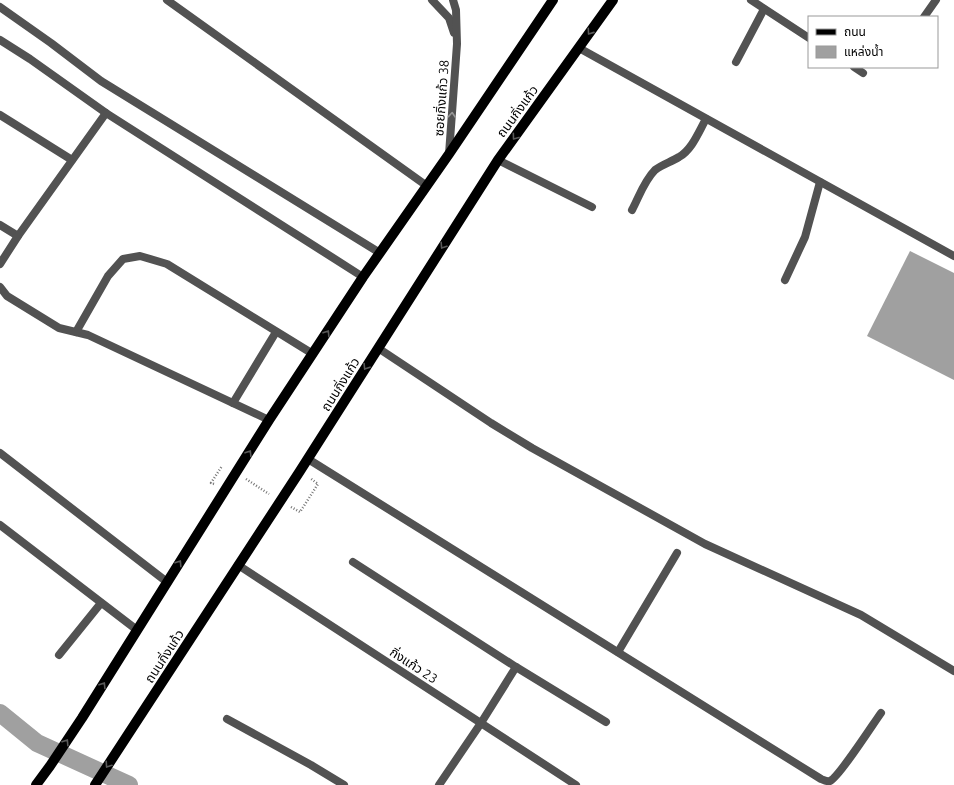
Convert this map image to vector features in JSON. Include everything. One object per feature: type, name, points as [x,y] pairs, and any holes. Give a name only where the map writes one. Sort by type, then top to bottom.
[{"type":"main road","points":[[36,785],[82,718],[313,354],[380,253],[553,0]]},
{"type":"main road","name":"ถนนกิ่งแก้ว","points":[[95,785],[300,471],[498,160],[613,0]]},
{"type":"street","points":[[167,0],[427,186]]},
{"type":"street","name":"ซอยกิ่งแก้ว 38","points":[[432,0],[449,18],[457,44]]},
{"type":"street","name":"ซอยกิ่งแก้ว 38","points":[[449,154],[457,44],[456,10],[453,0]]},
{"type":"street","points":[[752,0],[808,37]]},
{"type":"street","points":[[925,16],[936,0]]},
{"type":"street","points":[[0,8],[51,43],[101,81],[380,253]]},
{"type":"street","points":[[736,62],[764,9]]},
{"type":"street","points":[[0,40],[30,59],[106,113],[364,278]]},
{"type":"street","points":[[579,48],[954,256]]},
{"type":"street","points":[[856,68],[863,72]]},
{"type":"street","points":[[0,264],[18,236],[106,113]]},
{"type":"street","points":[[0,115],[72,160]]},
{"type":"street","points":[[632,210],[645,182],[654,171],[663,164],[680,157],[692,145],[706,119]]},
{"type":"street","points":[[498,160],[592,207]]},
{"type":"street","points":[[785,280],[804,237],[820,182]]},
{"type":"street","points":[[0,225],[18,236]]},
{"type":"street","points":[[76,332],[108,276],[123,260],[140,256],[166,264],[313,354]]},
{"type":"street","points":[[0,287],[7,296],[59,328],[88,335],[270,420]]},
{"type":"street","points":[[233,404],[276,332]]},
{"type":"street","points":[[378,348],[491,423],[532,448],[705,544],[861,615],[954,671]]},
{"type":"street","points":[[0,453],[167,582]]},
{"type":"street","points":[[308,458],[821,779],[830,781],[841,770],[881,713]]},
{"type":"street","points":[[0,525],[137,630]]},
{"type":"street","points":[[618,652],[678,553]]},
{"type":"street","points":[[353,562],[516,667],[606,722]]},
{"type":"street","name":"กิ่งแก้ว 23","points":[[238,565],[576,785]]},
{"type":"street","points":[[59,655],[100,603]]},
{"type":"street","points":[[439,785],[481,723],[516,667]]},
{"type":"street","points":[[228,719],[344,785]]},
{"type":"path","points":[[287,504],[300,512],[318,484],[300,471]]},
{"type":"path","points":[[242,477],[274,497]]},
{"type":"water","points":[[910,251],[954,273],[954,380],[867,336]]},
{"type":"waterway","points":[[0,713],[37,743],[129,785]]}]
